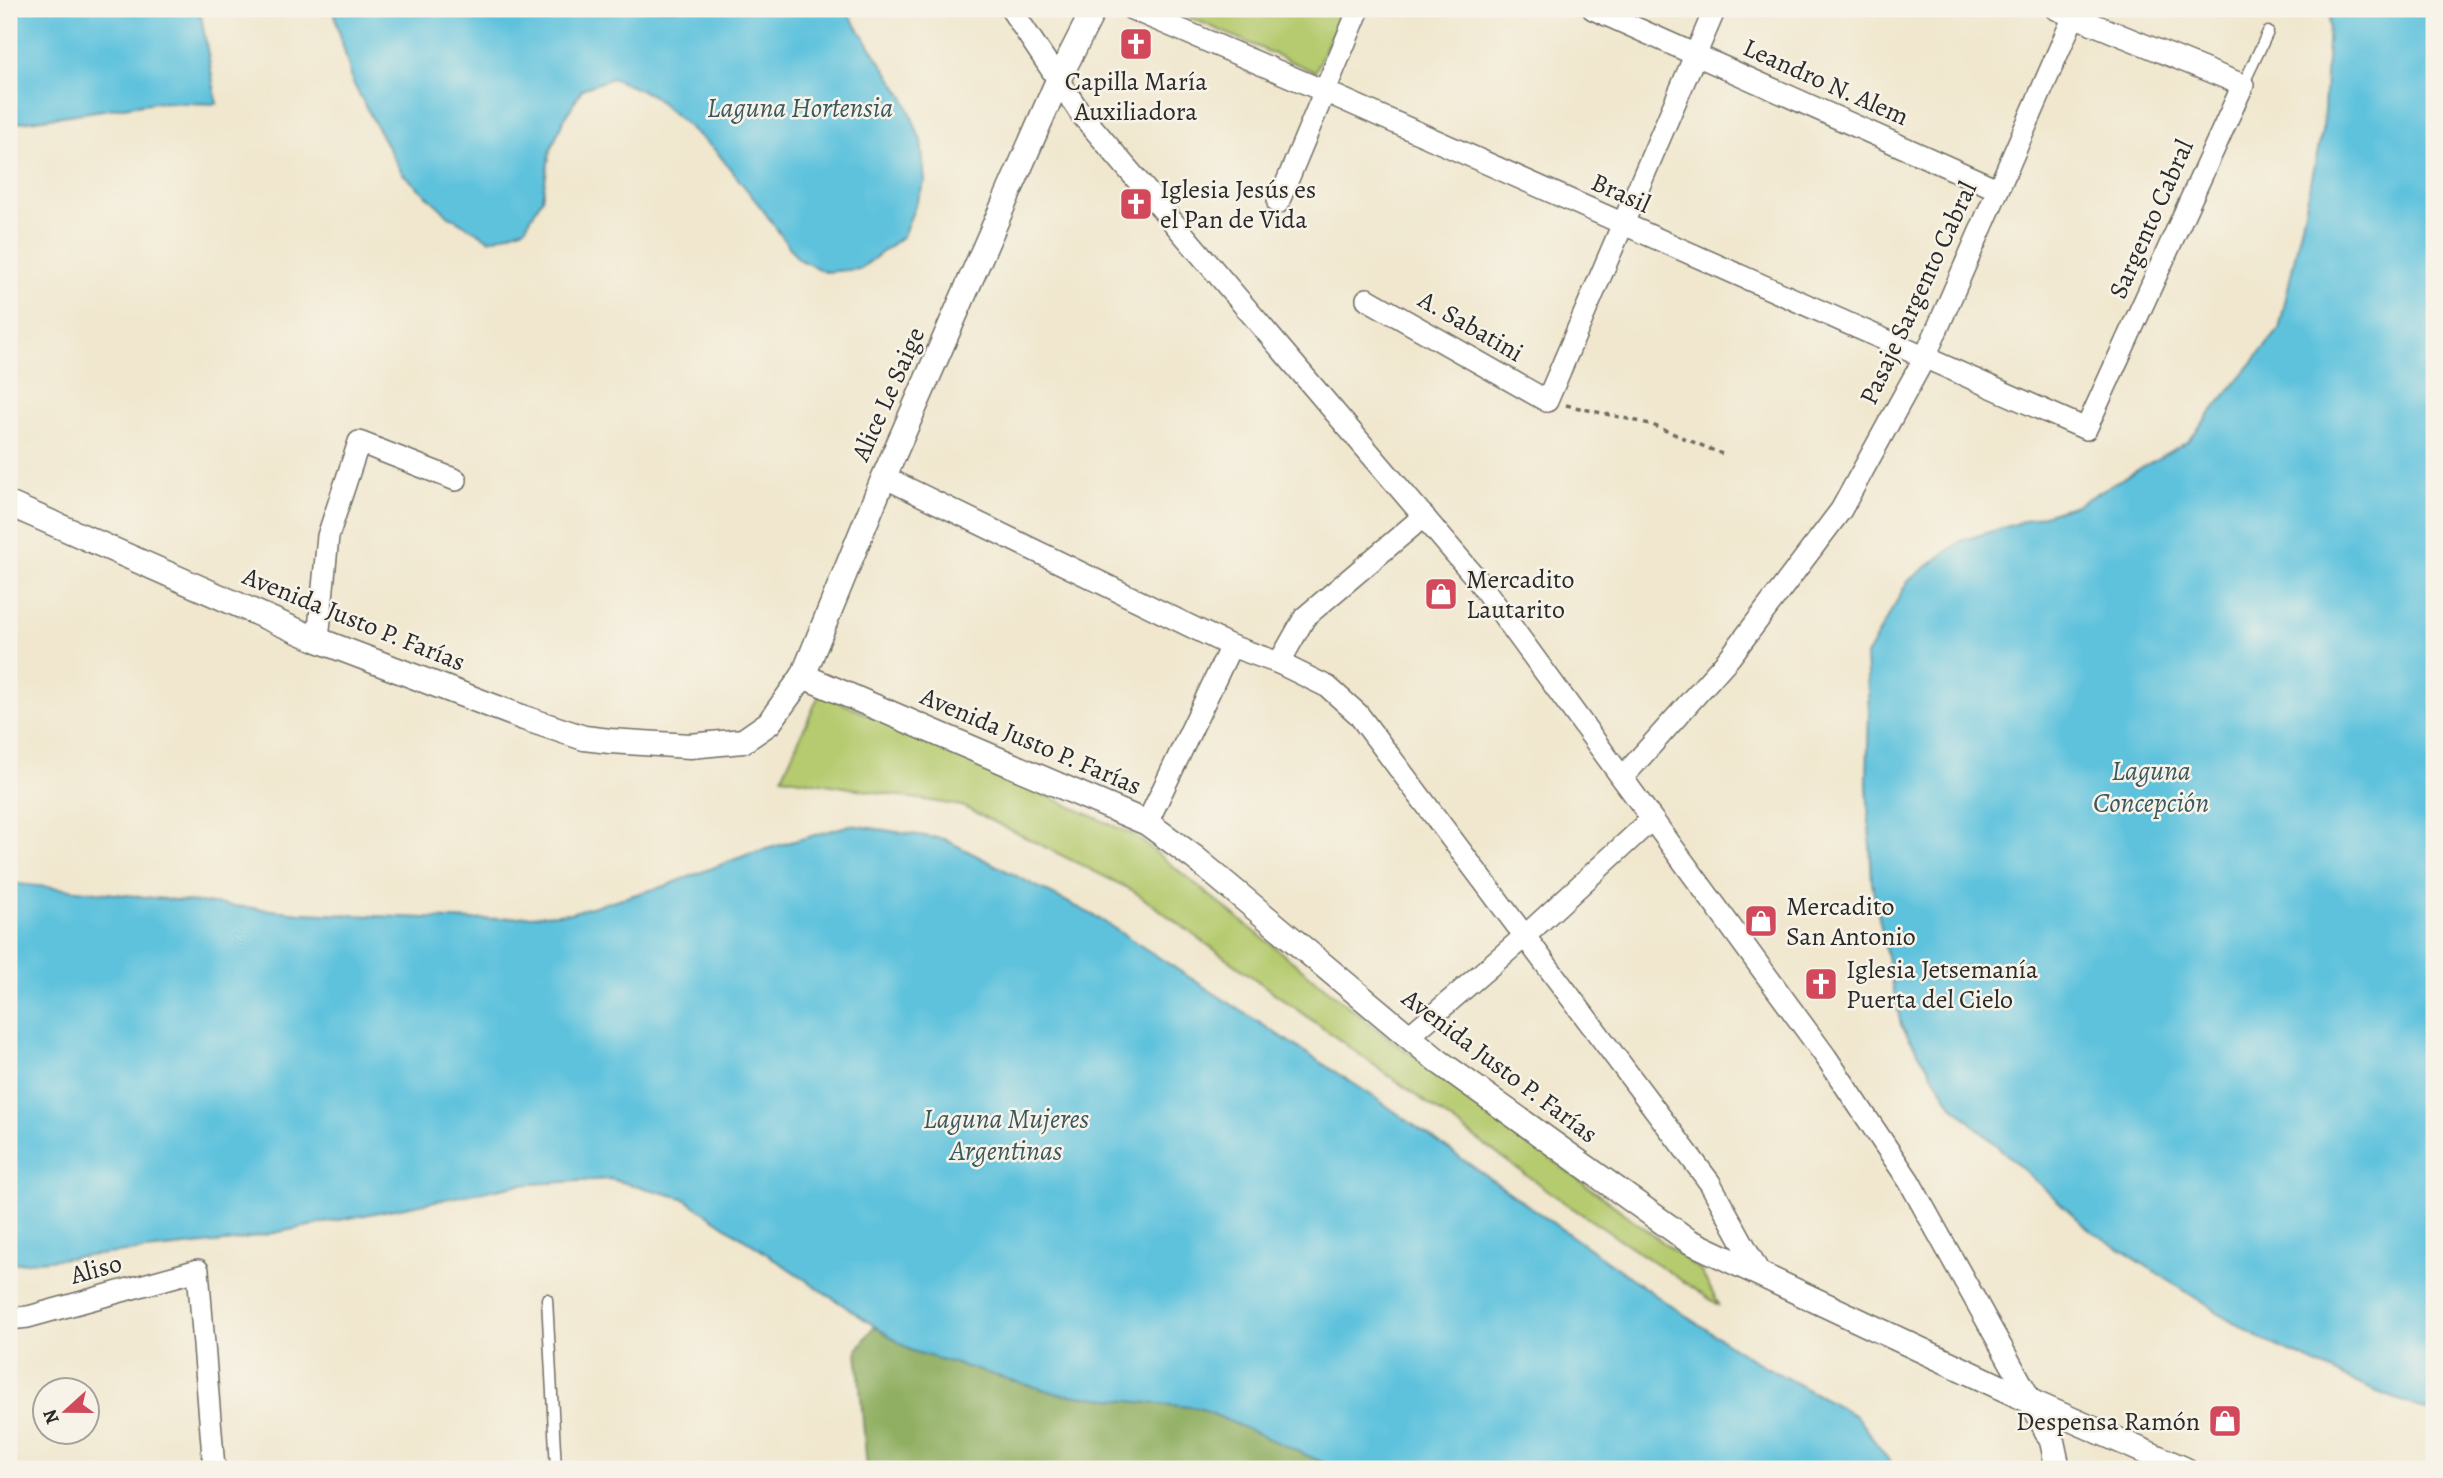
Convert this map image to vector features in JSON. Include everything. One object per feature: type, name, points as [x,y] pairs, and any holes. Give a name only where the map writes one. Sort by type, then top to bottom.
[{"type":"street","points":[[1011,9],[1081,114],[1476,578],[1826,1057],[1909,1181],[2032,1402],[2052,1441],[2059,1469]]},
{"type":"street","name":"Alice Le Saige","points":[[690,746],[743,741],[769,723],[803,676],[884,477],[1059,78],[1094,9]]},
{"type":"street","name":"Brasil","points":[[1132,9],[1324,91],[2086,429]]},
{"type":"street","points":[[1278,203],[1359,9]]},
{"type":"street","name":"Leandro N. Alem","points":[[1593,9],[1997,189]]},
{"type":"street","points":[[1547,401],[1715,9]]},
{"type":"street","points":[[2069,11],[2243,85]]},
{"type":"street","name":"Pasaje Sargento Cabral","points":[[1622,778],[1730,657],[1841,510],[1925,357],[2069,11]]},
{"type":"street","name":"Sargento Cabral","points":[[2086,429],[2243,85]]},
{"type":"street","name":"A. Sabatini","points":[[1367,299],[1547,401]]},
{"type":"street","points":[[318,640],[328,536],[359,442],[456,480]]},
{"type":"street","points":[[884,477],[1231,646],[1279,663],[1328,687],[1357,714],[1710,1183],[1760,1274]]},
{"type":"street","name":"Avenida Justo P. Farías","points":[[9,504],[318,640],[524,718],[584,738],[690,746]]},
{"type":"street","points":[[1279,663],[1306,617],[1424,516]]},
{"type":"street","points":[[1147,823],[1231,646]]},
{"type":"street","name":"Avenida Justo P. Farías","points":[[803,676],[1147,823],[1195,858],[1408,1037],[1689,1241],[2032,1402],[2184,1469]]},
{"type":"street","points":[[1408,1037],[1525,936],[1651,820]]},
{"type":"street","name":"Aliso","points":[[9,1319],[28,1317],[198,1270],[214,1469]]},
{"type":"lane","name":"Sargento Cabral","points":[[2243,85],[2268,32]]},
{"type":"lane","points":[[547,1299],[556,1469]]},
{"type":"path","points":[[1547,401],[1650,424],[1722,454]]},
{"type":"green space","points":[[1171,9],[1343,9],[1315,72]]},
{"type":"green space","points":[[820,693],[1134,835],[1373,1026],[1700,1270],[1720,1306],[1565,1203],[1132,890],[962,806],[782,777]]},
{"type":"green space","points":[[874,1326],[912,1351],[1059,1394],[1199,1408],[1338,1469],[867,1469],[857,1350]]},
{"type":"water","points":[[9,9],[191,9],[201,16],[217,104],[156,102],[9,124]]},
{"type":"water","name":"Laguna Hortensia","points":[[333,9],[845,9],[904,97],[921,141],[925,181],[903,236],[860,269],[825,272],[798,259],[716,151],[652,95],[612,78],[582,89],[563,121],[550,151],[542,199],[525,228],[490,240],[449,216],[402,173],[353,83]]},
{"type":"water","name":"Laguna Concepción","points":[[2330,9],[2434,9],[2434,1413],[2375,1391],[2257,1337],[2090,1230],[1952,1105],[1901,1025],[1872,883],[1867,782],[1869,712],[1866,656],[1908,581],[1961,541],[2076,505],[2188,441],[2279,330],[2323,127]]},
{"type":"water","name":"Laguna Mujeres Argentinas","points":[[850,825],[944,839],[1095,916],[1374,1097],[1658,1297],[1748,1357],[1856,1416],[1895,1469],[1338,1469],[1199,1408],[1059,1394],[912,1351],[683,1198],[610,1179],[516,1185],[234,1241],[9,1264],[9,883],[301,913],[474,920],[570,913],[665,886],[749,854]]},
{"type":"place","name":"Capilla María Auxiliadora","points":[[1136,44]]},
{"type":"place","name":"Iglesia Jesús es el Pan de Vida","points":[[1136,204]]},
{"type":"place","name":"Mercadito Lautarito","points":[[1441,594]]},
{"type":"place","name":"Mercadito San Antonio","points":[[1761,921]]},
{"type":"place","name":"Iglesia Jetsemanía Puerta del Cielo","points":[[1821,984]]},
{"type":"place","name":"Despensa Ramón","points":[[2225,1421]]}]
